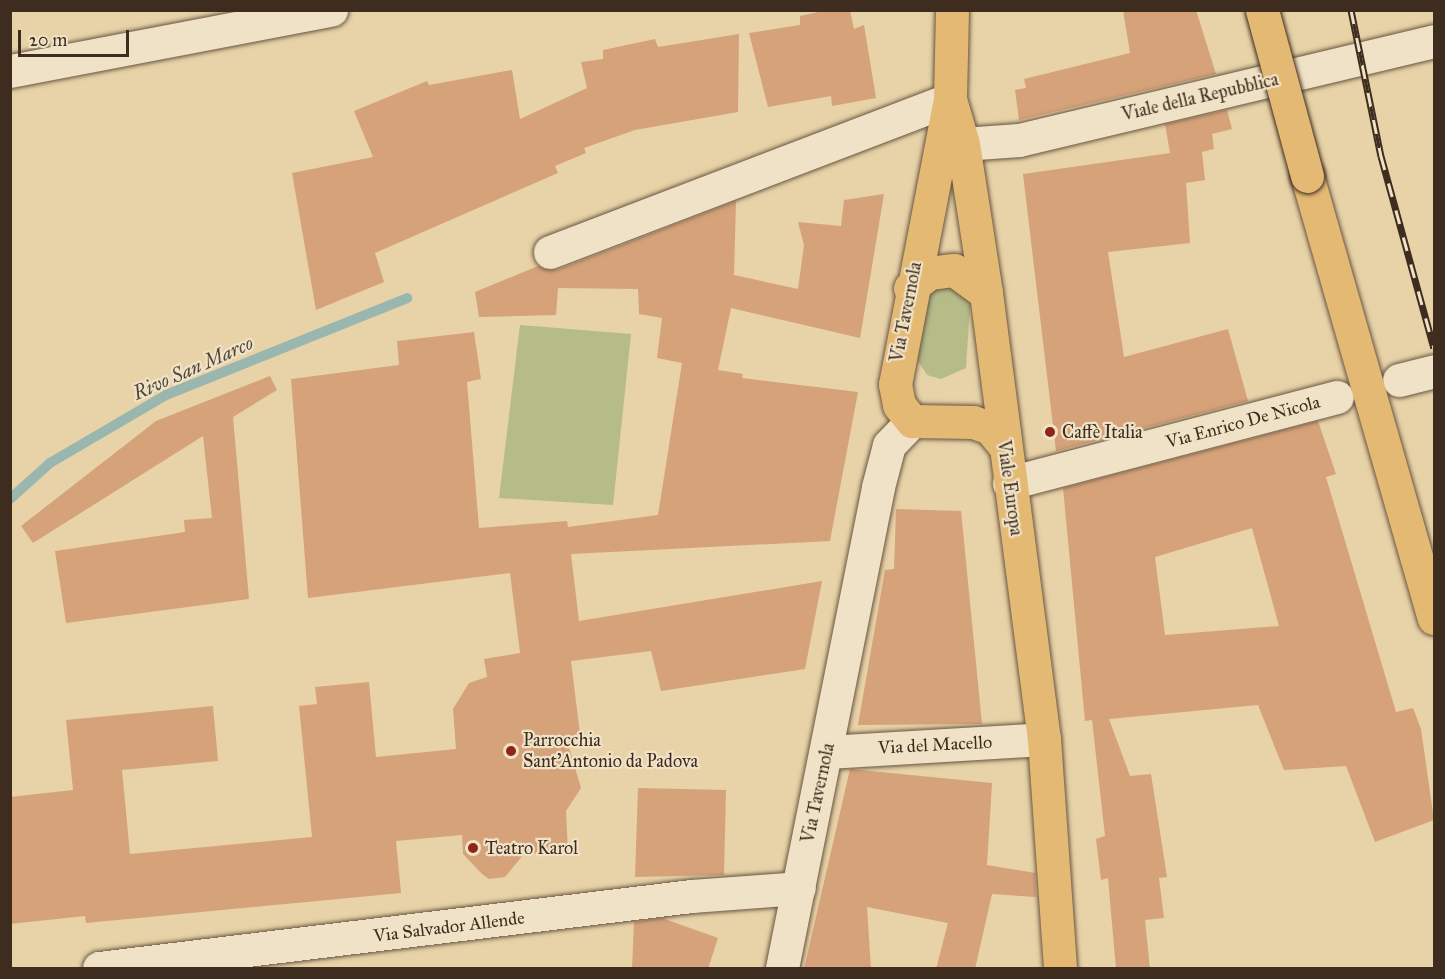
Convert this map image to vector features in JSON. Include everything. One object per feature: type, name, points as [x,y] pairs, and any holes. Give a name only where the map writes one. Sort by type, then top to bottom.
[{"type":"main road","name":"Viale Europa","points":[[952,10],[950,99],[963,144],[986,293],[1004,446],[1044,739],[1060,969]]},
{"type":"main road","points":[[1262,10],[1434,618]]},
{"type":"main road","name":"Via Tavernola","points":[[912,421],[899,405],[895,384],[909,288],[950,99]]},
{"type":"main road","points":[[909,288],[929,273],[954,270],[986,293]]},
{"type":"main road","points":[[973,422],[986,413],[997,389]]},
{"type":"main road","points":[[912,421],[973,422],[990,428],[1004,446]]},
{"type":"street","points":[[10,71],[331,10]]},
{"type":"street","name":"Viale della Repubblica","points":[[963,144],[1019,140],[1434,41]]},
{"type":"street","points":[[550,252],[950,99]]},
{"type":"street","points":[[1400,380],[1434,370]]},
{"type":"street","name":"Via Enrico De Nicola","points":[[1010,483],[1337,397]]},
{"type":"street","name":"Via Tavernola","points":[[782,969],[880,477],[889,445],[912,421]]},
{"type":"street","name":"Via del Macello","points":[[827,752],[1044,739]]},
{"type":"street","name":"Via Salvador Allende","points":[[99,969],[691,896],[799,888]]},
{"type":"green space","points":[[939,281],[965,294],[970,306],[966,368],[941,379],[927,375],[912,352],[923,297]]},
{"type":"green space","points":[[520,325],[631,334],[613,505],[499,498]]},
{"type":"building","points":[[827,10],[850,10],[854,29],[864,25],[876,98],[832,106],[831,96],[768,107],[749,33],[800,25],[800,16]]},
{"type":"building","points":[[1123,10],[1196,10],[1216,74],[1019,120],[1015,90],[1026,88],[1024,79],[1130,53]]},
{"type":"building","points":[[739,34],[738,112],[635,130],[584,148],[586,153],[555,166],[558,173],[375,253],[384,282],[316,310],[292,173],[373,157],[354,111],[427,81],[429,85],[512,70],[520,119],[587,88],[581,62],[603,59],[603,50],[655,39],[658,47]]},
{"type":"building","points":[[1227,110],[1232,129],[1212,134],[1214,149],[1202,152],[1205,180],[1186,183],[1190,243],[1108,252],[1124,357],[1228,329],[1248,401],[1056,451],[1023,174],[1170,153],[1165,124]]},
{"type":"building","points":[[884,194],[860,338],[731,308],[718,370],[743,374],[742,378],[858,392],[830,541],[571,554],[579,621],[822,581],[805,669],[661,691],[651,651],[571,661],[581,742],[568,744],[581,788],[566,811],[568,852],[524,854],[505,877],[489,879],[482,874],[463,854],[462,835],[396,841],[401,893],[86,923],[85,916],[10,924],[10,797],[73,790],[66,720],[213,706],[218,761],[122,770],[130,854],[312,837],[299,706],[317,704],[315,687],[369,682],[376,757],[456,749],[453,709],[469,683],[487,677],[484,659],[520,653],[510,573],[308,598],[291,379],[399,365],[397,341],[474,332],[481,379],[467,382],[479,528],[567,521],[568,527],[658,515],[682,363],[657,358],[662,318],[639,314],[638,289],[558,288],[556,315],[479,317],[475,292],[538,266],[557,270],[736,201],[734,275],[798,289],[804,245],[798,222],[841,226],[844,200]]},
{"type":"building","points":[[270,376],[277,390],[233,417],[249,599],[66,623],[55,551],[185,532],[184,520],[212,518],[203,436],[33,543],[21,526],[156,421]]},
{"type":"building","points":[[1318,421],[1336,474],[1326,477],[1396,712],[1413,708],[1421,729],[1434,820],[1375,842],[1346,766],[1284,770],[1258,705],[1109,719],[1130,776],[1151,774],[1167,877],[1159,878],[1164,918],[1145,920],[1150,969],[1116,969],[1108,878],[1101,880],[1096,839],[1105,836],[1092,720],[1085,721],[1063,488]],"holes":[[[1252,528],[1279,626],[1165,635],[1155,557]]]},
{"type":"building","points":[[896,509],[961,511],[982,724],[858,725],[885,570],[894,569]]},
{"type":"building","points":[[850,769],[992,783],[987,865],[1035,873],[1036,897],[992,894],[975,969],[936,969],[948,923],[867,907],[871,969],[804,969]]},
{"type":"building","points":[[638,788],[726,790],[724,875],[635,877]]},
{"type":"building","points":[[662,918],[718,938],[708,969],[632,969],[634,922]]},
{"type":"waterway","name":"Rivo San Marco","points":[[10,499],[50,463],[166,395],[407,298]]},
{"type":"railway","points":[[1351,10],[1381,156],[1434,348]]},
{"type":"place","name":"Caffè Italia","points":[[1050,432]]},
{"type":"place","name":"Parrocchia Sant'Antonio da Padova","points":[[511,751]]},
{"type":"place","name":"Teatro Karol","points":[[473,848]]}]
